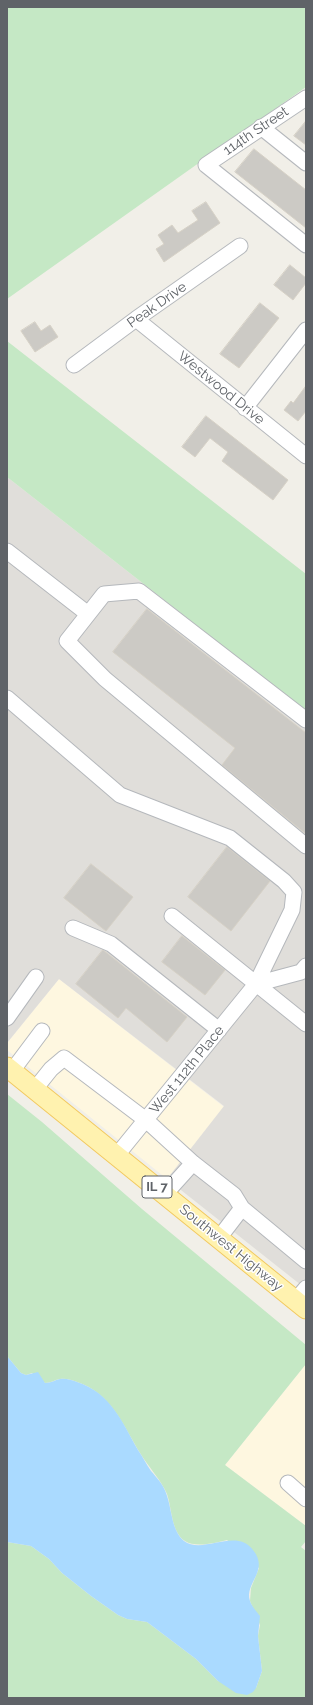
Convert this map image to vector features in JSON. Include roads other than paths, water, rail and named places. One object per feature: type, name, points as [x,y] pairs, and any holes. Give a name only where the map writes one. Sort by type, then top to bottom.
[{"type":"main road","name":"Southwest Highway","points":[[10,1069],[218,1238],[303,1299]]},
{"type":"street","name":"114th Street","points":[[306,98],[206,165],[306,245]]},
{"type":"street","points":[[261,127],[306,163]]},
{"type":"street","name":"Peak Drive","points":[[74,365],[136,319],[240,246]]},
{"type":"street","name":"Westwood Drive","points":[[136,319],[306,456]]},
{"type":"street","points":[[245,408],[306,330]]},
{"type":"street","points":[[7,551],[88,614]]},
{"type":"street","points":[[306,720],[139,590],[104,594],[67,641],[105,679],[306,846]]},
{"type":"street","name":"West 112th Place","points":[[7,698],[120,795],[230,838],[284,881],[294,892],[292,910],[256,984],[117,1155]]},
{"type":"street","points":[[172,916],[306,1024]]},
{"type":"street","points":[[73,928],[111,944],[218,1030]]},
{"type":"street","points":[[256,984],[301,972],[306,966]]},
{"type":"street","points":[[7,1018],[36,977]]},
{"type":"street","points":[[10,1069],[42,1031]]},
{"type":"street","points":[[35,1089],[51,1069],[64,1058],[146,1120],[193,1163],[234,1194],[242,1208],[306,1261]]},
{"type":"street","points":[[165,1194],[193,1163]]},
{"type":"street","points":[[218,1238],[242,1208]]},
{"type":"street","points":[[288,1483],[306,1499]]},
{"type":"water","points":[[7,1356],[21,1373],[26,1375],[38,1372],[45,1383],[58,1379],[73,1381],[89,1387],[99,1393],[107,1401],[121,1419],[149,1468],[160,1481],[165,1490],[174,1525],[184,1541],[200,1545],[238,1541],[246,1544],[253,1550],[258,1557],[259,1564],[249,1595],[253,1607],[260,1616],[258,1636],[262,1671],[253,1692],[247,1695],[236,1693],[218,1681],[196,1659],[147,1622],[127,1619],[118,1615],[62,1573],[49,1559],[31,1546],[7,1542]]}]
